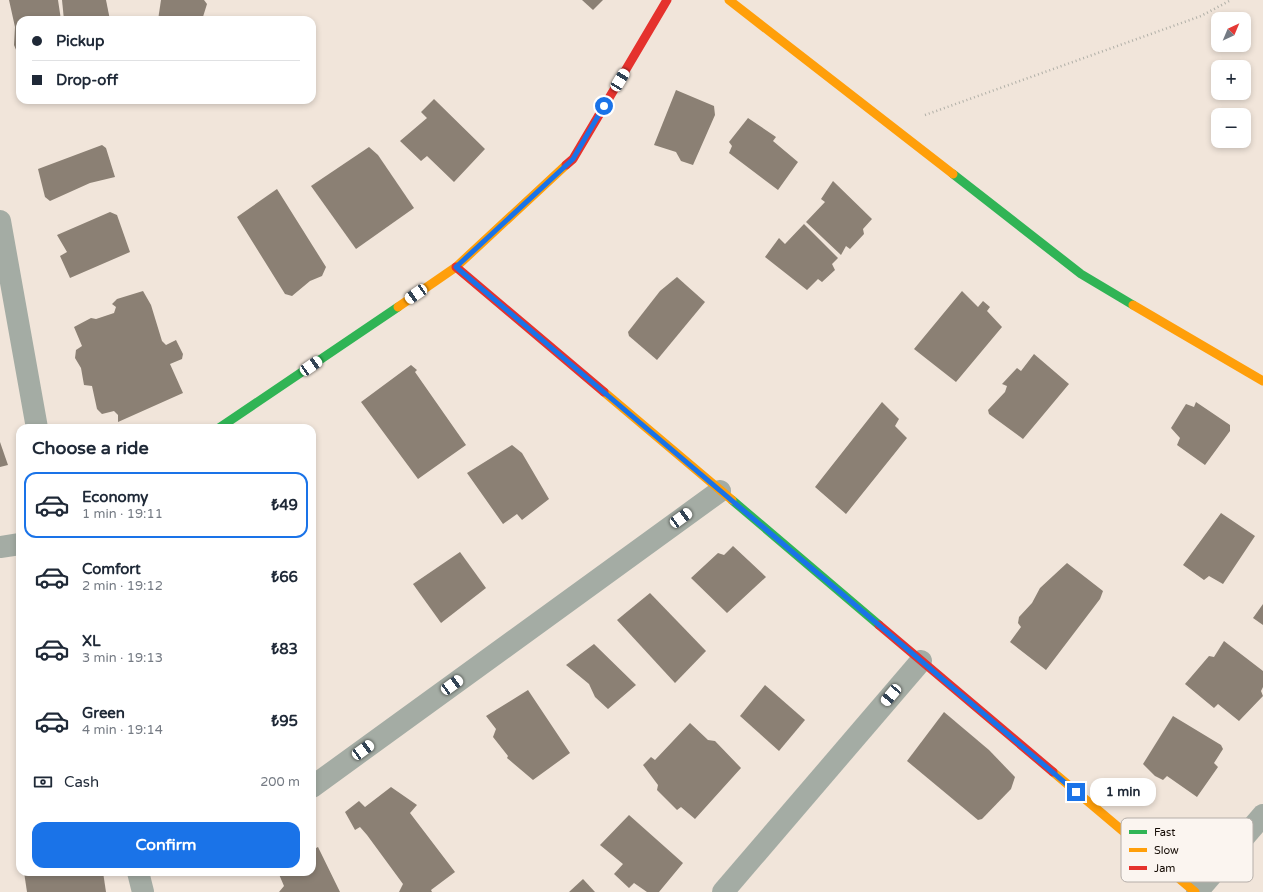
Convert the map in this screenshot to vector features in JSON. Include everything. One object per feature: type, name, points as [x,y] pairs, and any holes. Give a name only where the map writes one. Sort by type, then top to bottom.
[{"type":"street","points":[[225,424],[456,267],[573,159],[667,0]]},
{"type":"street","points":[[729,0],[1081,274],[1263,381]]},
{"type":"street","points":[[0,221],[36,424]]},
{"type":"street","points":[[456,267],[1121,829]]},
{"type":"street","points":[[316,785],[720,490]]},
{"type":"street","points":[[0,547],[16,545]]},
{"type":"street","points":[[723,892],[921,661]]},
{"type":"street","points":[[1253,826],[1263,815]]},
{"type":"street","points":[[1184,882],[1196,892],[1205,882]]},
{"type":"path","points":[[892,127],[1201,16],[1231,0]]},
{"type":"building","points":[[9,0],[58,0],[60,16],[16,16],[16,50],[14,45],[15,27]]},
{"type":"building","points":[[62,0],[106,0],[109,16],[64,16]]},
{"type":"building","points":[[161,0],[204,0],[207,4],[203,16],[159,16]]},
{"type":"building","points":[[582,0],[603,0],[593,10]]},
{"type":"building","points":[[676,90],[714,106],[715,115],[693,165],[681,161],[676,152],[654,145]]},
{"type":"building","points":[[434,99],[485,149],[454,182],[427,156],[421,161],[400,141],[427,118],[421,112]]},
{"type":"building","points":[[748,118],[776,137],[773,141],[798,162],[778,190],[729,153],[732,146],[729,142]]},
{"type":"building","points":[[102,145],[106,148],[115,177],[90,183],[50,201],[45,197],[38,169]]},
{"type":"building","points":[[369,147],[378,155],[414,208],[356,249],[311,186]]},
{"type":"building","points":[[833,181],[872,219],[863,229],[864,234],[850,249],[846,246],[841,255],[806,222],[825,202],[821,199]]},
{"type":"building","points":[[277,189],[326,267],[322,276],[310,281],[292,296],[285,294],[237,217]]},
{"type":"building","points":[[110,212],[117,215],[130,252],[70,278],[60,256],[67,252],[57,235]]},
{"type":"building","points":[[804,224],[838,258],[832,264],[835,270],[822,282],[818,279],[807,290],[765,257],[779,238],[785,244]]},
{"type":"building","points":[[677,277],[705,302],[657,360],[629,336],[628,332],[660,291]]},
{"type":"building","points":[[143,291],[151,305],[162,341],[166,345],[176,340],[183,354],[182,359],[170,364],[183,393],[118,422],[118,415],[114,411],[102,414],[97,409],[92,386],[84,385],[81,368],[75,358],[76,350],[82,346],[74,327],[91,318],[96,319],[114,313],[116,307],[112,304],[117,299]]},
{"type":"building","points":[[962,291],[978,307],[983,301],[990,307],[987,311],[1002,327],[956,382],[914,349]]},
{"type":"building","points":[[1034,354],[1069,384],[1023,439],[989,414],[988,410],[1005,392],[1007,386],[1002,384],[1017,368],[1021,371]]},
{"type":"building","points":[[411,365],[417,370],[415,372],[466,445],[418,479],[361,402]]},
{"type":"building","points":[[882,402],[899,419],[895,426],[907,438],[846,514],[815,487]]},
{"type":"building","points":[[1196,402],[1230,425],[1230,431],[1205,465],[1177,445],[1180,438],[1171,428],[1186,404],[1194,407]]},
{"type":"building","points":[[0,442],[8,465],[0,467]]},
{"type":"building","points":[[512,445],[522,453],[549,499],[522,520],[517,514],[503,524],[467,473]]},
{"type":"building","points":[[1221,513],[1255,536],[1223,584],[1209,576],[1204,580],[1183,565]]},
{"type":"building","points":[[733,546],[766,577],[727,613],[691,578],[718,553],[724,555]]},
{"type":"building","points":[[460,552],[486,588],[441,623],[413,584]]},
{"type":"building","points":[[1067,563],[1103,591],[1100,599],[1046,670],[1010,642],[1021,627],[1018,623],[1019,617],[1032,603],[1040,588]]},
{"type":"building","points":[[650,593],[706,651],[675,683],[617,620]]},
{"type":"building","points":[[1263,604],[1263,625],[1253,618]]},
{"type":"building","points":[[1224,641],[1263,671],[1263,687],[1261,691],[1263,696],[1239,721],[1218,704],[1214,708],[1185,684],[1209,656],[1214,657]]},
{"type":"building","points":[[594,644],[636,685],[608,709],[595,697],[589,684],[566,665]]},
{"type":"building","points":[[765,685],[805,720],[779,751],[740,716]]},
{"type":"building","points":[[528,690],[570,753],[533,780],[507,758],[508,756],[493,737],[496,729],[486,716]]},
{"type":"building","points":[[944,712],[989,750],[1015,777],[1011,789],[982,819],[978,820],[907,761]]},
{"type":"building","points":[[1173,716],[1221,745],[1223,749],[1214,763],[1218,767],[1197,797],[1167,776],[1163,780],[1155,776],[1143,764]]},
{"type":"building","points":[[690,723],[708,740],[715,741],[741,768],[695,819],[681,807],[677,810],[657,790],[658,785],[643,765],[651,757],[655,760]]},
{"type":"building","points":[[391,787],[417,805],[410,813],[455,872],[431,890],[432,892],[399,892],[403,884],[360,827],[355,830],[345,812],[359,801],[365,807]]},
{"type":"building","points":[[629,815],[683,863],[659,892],[647,892],[634,883],[629,888],[614,874],[623,864],[600,845]]},
{"type":"building","points":[[318,847],[340,892],[279,892],[284,886],[280,876],[316,876],[316,848]]},
{"type":"building","points":[[25,876],[104,876],[106,892],[27,892]]},
{"type":"building","points":[[583,879],[595,892],[569,892]]},
{"type":"traffic: fast","points":[[953,174],[1081,274],[1133,305]]},
{"type":"traffic: fast","points":[[225,424],[398,307]]},
{"type":"traffic: fast","points":[[732,500],[879,625]]},
{"type":"traffic: slow","points":[[729,0],[953,174]]},
{"type":"traffic: slow","points":[[398,307],[456,267],[566,165]]},
{"type":"traffic: slow","points":[[1133,305],[1263,381]]},
{"type":"traffic: slow","points":[[604,392],[732,500]]},
{"type":"traffic: slow","points":[[1053,772],[1121,829]]},
{"type":"traffic: slow","points":[[1183,882],[1195,892]]},
{"type":"traffic: jam","points":[[566,165],[573,159],[667,0]]},
{"type":"traffic: jam","points":[[456,267],[604,392]]},
{"type":"traffic: jam","points":[[879,625],[1053,772]]},
{"type":"route","points":[[604,106],[573,159],[456,267],[1076,792]]}]
